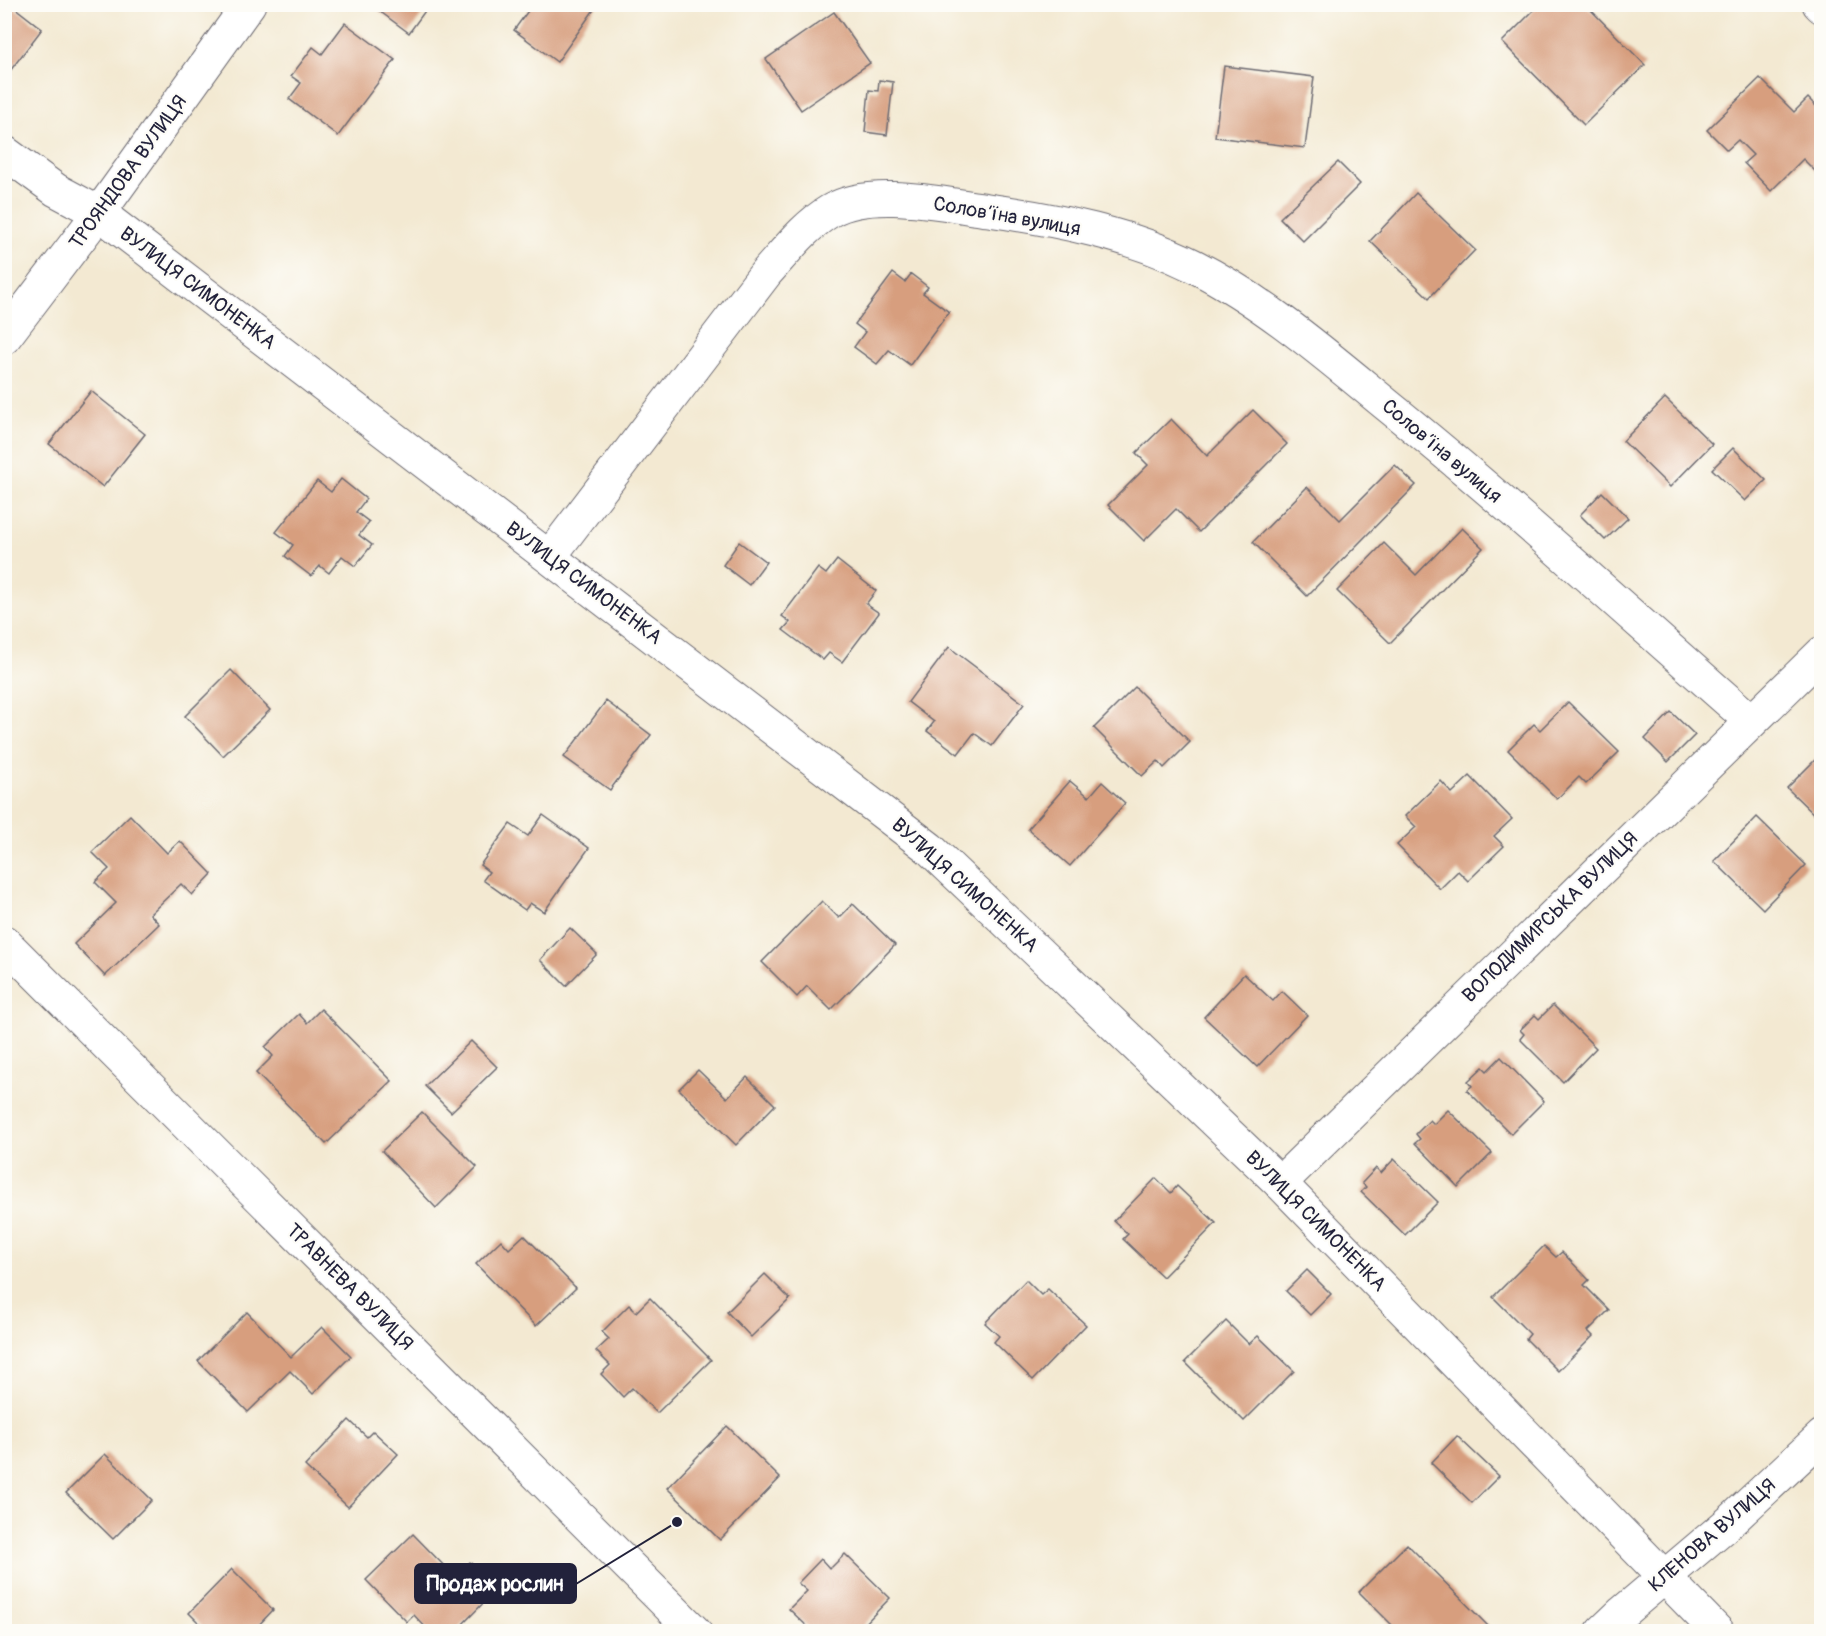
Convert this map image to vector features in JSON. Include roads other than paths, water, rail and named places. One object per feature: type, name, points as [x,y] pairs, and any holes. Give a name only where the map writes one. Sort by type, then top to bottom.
[{"type":"street","name":"ТРОЯНДОВА ВУЛИЦЯ","points":[[4,338],[99,213],[249,4]]},
{"type":"street","name":"ВУЛИЦЯ СИМОНЕНКА","points":[[4,152],[56,190],[99,213],[929,848],[1280,1183],[1718,1632]]},
{"type":"street","name":"Соловʼїна вулиця","points":[[550,556],[766,273],[806,229],[831,210],[856,200],[919,201],[1046,219],[1138,243],[1193,266],[1264,307],[1448,454],[1751,721]]},
{"type":"street","name":"ВОЛОДИМИРСЬКА ВУЛИЦЯ","points":[[1280,1183],[1821,653]]},
{"type":"street","name":"ТРАВНЕВА ВУЛИЦЯ","points":[[4,942],[695,1632]]},
{"type":"street","name":"КЛЕНОВА ВУЛИЦЯ","points":[[1602,1632],[1734,1519],[1821,1436]]},
{"type":"place","name":"Продаж рослин","points":[[677,1522]]}]
